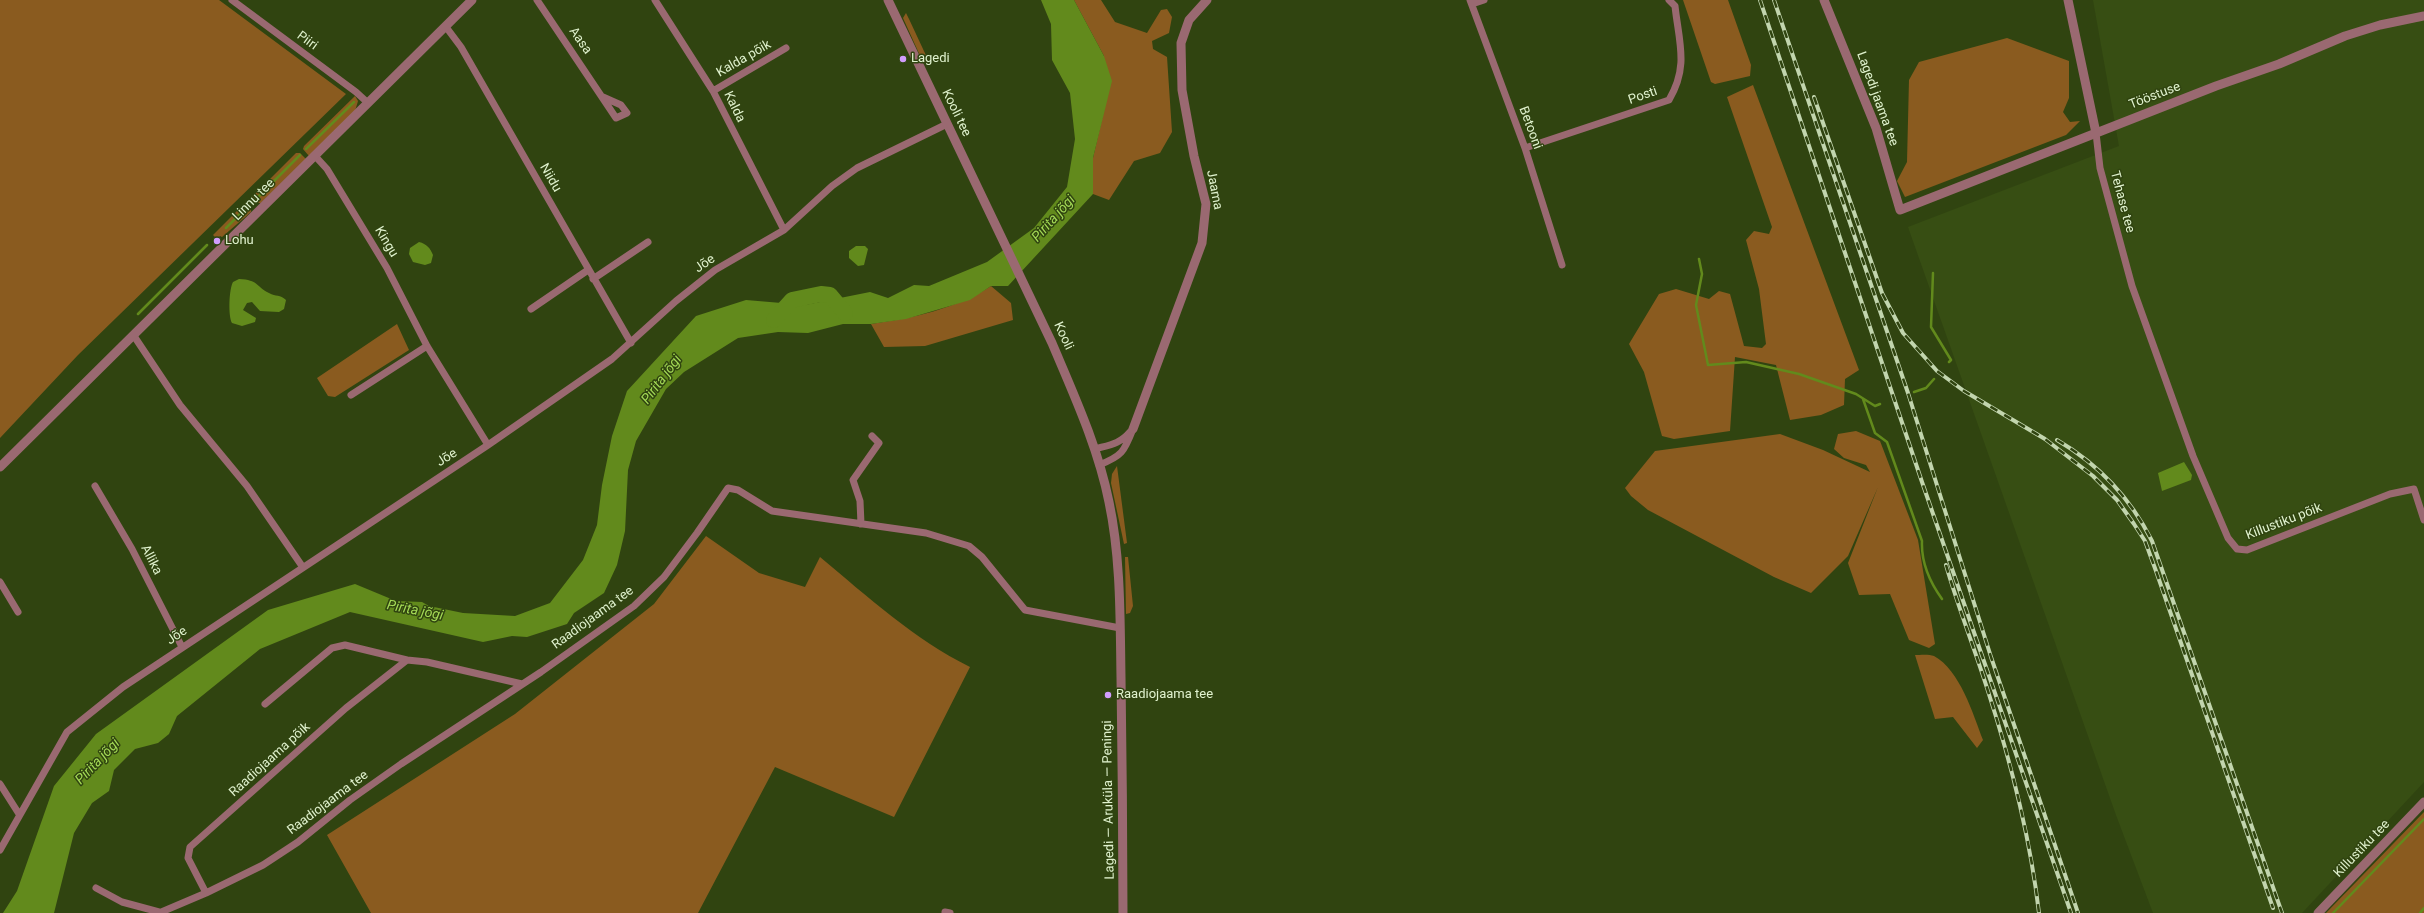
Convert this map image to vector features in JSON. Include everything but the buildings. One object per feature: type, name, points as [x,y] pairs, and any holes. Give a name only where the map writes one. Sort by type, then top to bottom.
[{"type":"street","name":"Piiri","points":[[232,0],[356,92],[368,103]]},
{"type":"street","name":"Linnu tee","points":[[0,467],[472,0]]},
{"type":"street","name":"Aasa","points":[[537,0],[603,97]]},
{"type":"street","name":"Kalda","points":[[655,0],[713,90],[784,230]]},
{"type":"street","name":"Kooli tee","points":[[888,0],[1001,237]]},
{"type":"street","name":"Jaama","points":[[1099,465],[1117,458],[1126,446],[1202,244],[1206,204],[1194,156],[1182,90],[1181,43],[1188,20],[1207,0]]},
{"type":"street","points":[[1471,2],[1484,0]]},
{"type":"street","name":"Posti","points":[[1524,148],[1669,100],[1676,87],[1682,65],[1675,6],[1669,0]]},
{"type":"street","name":"Lagedi jaama tee","points":[[1824,0],[1876,128],[1900,210]]},
{"type":"street","name":"Tehase tee","points":[[2068,0],[2096,133],[2100,168],[2116,232],[2132,286],[2175,404]]},
{"type":"street","name":"Betooni","points":[[1471,2],[1524,148],[1562,265]]},
{"type":"street","name":"Tööstuse","points":[[1900,210],[2096,133],[2279,64],[2345,36],[2380,25],[2424,16]]},
{"type":"street","name":"Niidu","points":[[446,27],[461,47],[631,343]]},
{"type":"street","name":"Kalda põik","points":[[713,90],[786,48]]},
{"type":"street","name":"Jõe","points":[[0,850],[19,814],[67,732],[123,687],[302,566],[488,445],[612,359],[676,300],[715,270],[784,230],[832,186],[857,168],[947,124]]},
{"type":"street","name":"Kingu","points":[[316,156],[327,169],[387,268],[427,346],[488,445]]},
{"type":"street","name":"Kooli","points":[[1001,237],[1052,343],[1095,449]]},
{"type":"street","points":[[593,279],[648,242]]},
{"type":"street","points":[[531,309],[588,270]]},
{"type":"street","points":[[134,336],[180,405],[247,486],[302,566]]},
{"type":"street","points":[[351,395],[427,346]]},
{"type":"street","name":"Killustiku põik","points":[[2175,404],[2193,456],[2228,538],[2237,550],[2247,550],[2390,494],[2414,489],[2424,520]]},
{"type":"street","name":"Jaama","points":[[1095,449],[1114,444],[1125,439],[1133,429]]},
{"type":"street","points":[[861,524],[860,501],[853,480],[879,443],[872,436]]},
{"type":"street","name":"Lagedi — Aruküla — Peningi","points":[[1095,449],[1109,502],[1116,552],[1120,628],[1123,913]]},
{"type":"street","name":"Allika","points":[[95,486],[132,549],[182,647]]},
{"type":"street","name":"Raadiojaama tee","points":[[159,913],[206,893],[263,865],[298,842],[350,800],[401,764],[522,684],[634,606],[664,577],[728,488],[738,490],[772,511],[926,533],[969,546],[982,557],[1025,610],[1120,628]]},
{"type":"street","points":[[0,582],[18,612]]},
{"type":"street","points":[[265,704],[332,648],[345,645],[407,660],[427,662],[522,684]]},
{"type":"street","name":"Raadiojaama põik","points":[[206,893],[188,858],[190,847],[346,708],[407,660]]},
{"type":"street","points":[[0,784],[19,814]]},
{"type":"street","name":"Killustiku tee","points":[[2318,913],[2424,802]]},
{"type":"street","points":[[96,888],[122,902],[159,913]]},
{"type":"shaded area","points":[[0,0],[219,0],[346,94],[78,355],[0,438]]},
{"type":"shaded area","points":[[1074,0],[1101,0],[1115,22],[1147,33],[1161,10],[1167,9],[1172,17],[1169,33],[1152,41],[1153,49],[1167,57],[1172,132],[1160,153],[1134,161],[1109,200],[1093,194],[1093,158],[1105,106],[1104,56]]},
{"type":"shaded area","points":[[1683,0],[1728,0],[1751,65],[1750,76],[1715,84],[1711,82]]},
{"type":"shaded area","points":[[2093,0],[2424,0],[2424,782],[2302,913],[2153,913],[2116,815],[1908,227],[2119,146]]},
{"type":"shaded area","points":[[906,13],[930,64],[926,65],[922,60],[903,18]]},
{"type":"shaded area","points":[[2007,38],[2069,61],[2069,98],[2063,112],[2070,122],[2080,121],[2066,135],[1905,197],[1897,181],[1907,162],[1909,80],[1919,62]]},
{"type":"shaded area","points":[[1753,85],[1859,370],[1845,379],[1844,405],[1821,415],[1790,420],[1776,365],[1735,357],[1730,431],[1674,439],[1662,436],[1644,372],[1629,344],[1659,294],[1676,289],[1709,299],[1719,291],[1730,294],[1744,346],[1762,348],[1766,344],[1759,289],[1746,240],[1754,231],[1769,234],[1772,227],[1727,97]]},
{"type":"shaded area","points":[[355,96],[358,101],[355,111],[309,156],[303,149],[304,146]]},
{"type":"shaded area","points":[[296,153],[300,153],[306,159],[261,203],[254,203],[250,199]]},
{"type":"shaded area","points":[[246,202],[250,205],[251,212],[222,237],[220,236],[217,239],[213,235]]},
{"type":"shaded area","points":[[991,286],[1011,303],[1013,320],[925,346],[884,347],[871,324],[902,319],[948,307]]},
{"type":"shaded area","points":[[397,324],[409,350],[335,397],[328,396],[317,378]]},
{"type":"shaded area","points":[[1856,431],[1880,441],[1918,540],[1935,644],[1929,648],[1909,640],[1890,594],[1859,595],[1848,563],[1878,487],[1848,556],[1811,593],[1774,577],[1648,510],[1631,496],[1625,488],[1655,451],[1780,434],[1823,450],[1870,472],[1866,465],[1844,458],[1834,449],[1838,434]]},
{"type":"shaded area","points":[[1117,466],[1127,543],[1124,544],[1111,483],[1112,474]]},
{"type":"shaded area","points":[[706,536],[759,573],[805,587],[820,557],[874,602],[930,644],[970,667],[894,817],[775,767],[698,913],[371,913],[327,835],[515,714],[654,604]]},
{"type":"shaded area","points":[[1125,557],[1128,557],[1133,606],[1130,613],[1126,614]]},
{"type":"shaded area","points":[[1915,655],[1934,656],[1951,671],[1970,706],[1983,740],[1977,748],[1953,717],[1935,719]]},
{"type":"shaded area","points":[[2424,812],[2424,913],[2326,913]]},
{"type":"water","points":[[1041,0],[1074,0],[1104,56],[1112,81],[1093,158],[1093,194],[1008,286],[991,286],[970,300],[906,319],[871,324],[843,324],[808,333],[778,332],[738,338],[684,372],[666,389],[636,441],[628,470],[625,531],[617,565],[604,593],[574,613],[567,624],[527,637],[512,636],[483,642],[350,612],[260,649],[177,716],[169,734],[158,743],[135,749],[114,770],[109,791],[92,803],[74,833],[54,913],[3,913],[17,891],[54,786],[96,734],[268,610],[355,584],[396,601],[422,602],[429,606],[463,613],[515,616],[550,603],[583,560],[597,525],[602,485],[612,436],[627,391],[696,316],[746,300],[805,305],[870,292],[888,298],[914,285],[929,286],[987,262],[1034,228],[1067,187],[1075,139],[1070,93],[1052,60],[1051,24]]},
{"type":"water","points":[[419,242],[426,245],[431,250],[433,255],[431,263],[425,265],[413,262],[409,254],[410,248]]},
{"type":"water","points":[[856,246],[865,246],[868,249],[864,265],[858,266],[849,258],[849,251]]},
{"type":"water","points":[[239,279],[254,282],[269,293],[284,298],[286,300],[284,309],[279,312],[260,311],[252,302],[247,303],[243,310],[256,318],[255,322],[242,326],[232,323],[230,296],[233,282]]},
{"type":"water","points":[[2184,462],[2192,475],[2191,480],[2162,491],[2158,473]]},
{"type":"waterway","points":[[306,149],[354,102]]},
{"type":"waterway","points":[[255,200],[300,155]]},
{"type":"waterway","points":[[226,228],[247,207]]},
{"type":"waterway","points":[[138,314],[207,245]]},
{"type":"waterway","points":[[1699,259],[1702,274],[1696,305],[1708,365],[1746,362],[1799,374],[1856,394],[1875,406],[1880,404]]},
{"type":"waterway","points":[[1933,273],[1931,327],[1951,360],[1949,362]]},
{"type":"waterway","name":"Pirita jõgi","points":[[774,320],[792,300],[821,294],[830,295],[845,313]]},
{"type":"waterway","points":[[1914,392],[1926,388],[1934,379]]},
{"type":"waterway","points":[[1863,399],[1875,433],[1887,442],[1922,541],[1924,564],[1933,585],[1942,599]]},
{"type":"waterway","points":[[2333,913],[2424,819]]},
{"type":"waterway","points":[[2420,913],[2424,908]]},
{"type":"railway","points":[[1760,0],[1922,482],[2071,913]]},
{"type":"railway","points":[[1774,0],[1908,393],[1991,657],[2078,913]]},
{"type":"railway","points":[[1814,97],[1882,293],[1903,333],[1937,371],[1964,391],[2045,439],[2093,476],[2117,500],[2145,541],[2273,908]]},
{"type":"railway","points":[[2057,440],[2100,471],[2124,497],[2144,526],[2152,541],[2282,913]]},
{"type":"railway","points":[[1946,565],[1987,688],[2012,771],[2025,827],[2039,913]]},
{"type":"place","name":"Lagedi","points":[[903,59]]},
{"type":"place","name":"Lohu","points":[[217,241]]},
{"type":"place","name":"Raadiojaama tee","points":[[1108,695]]}]
